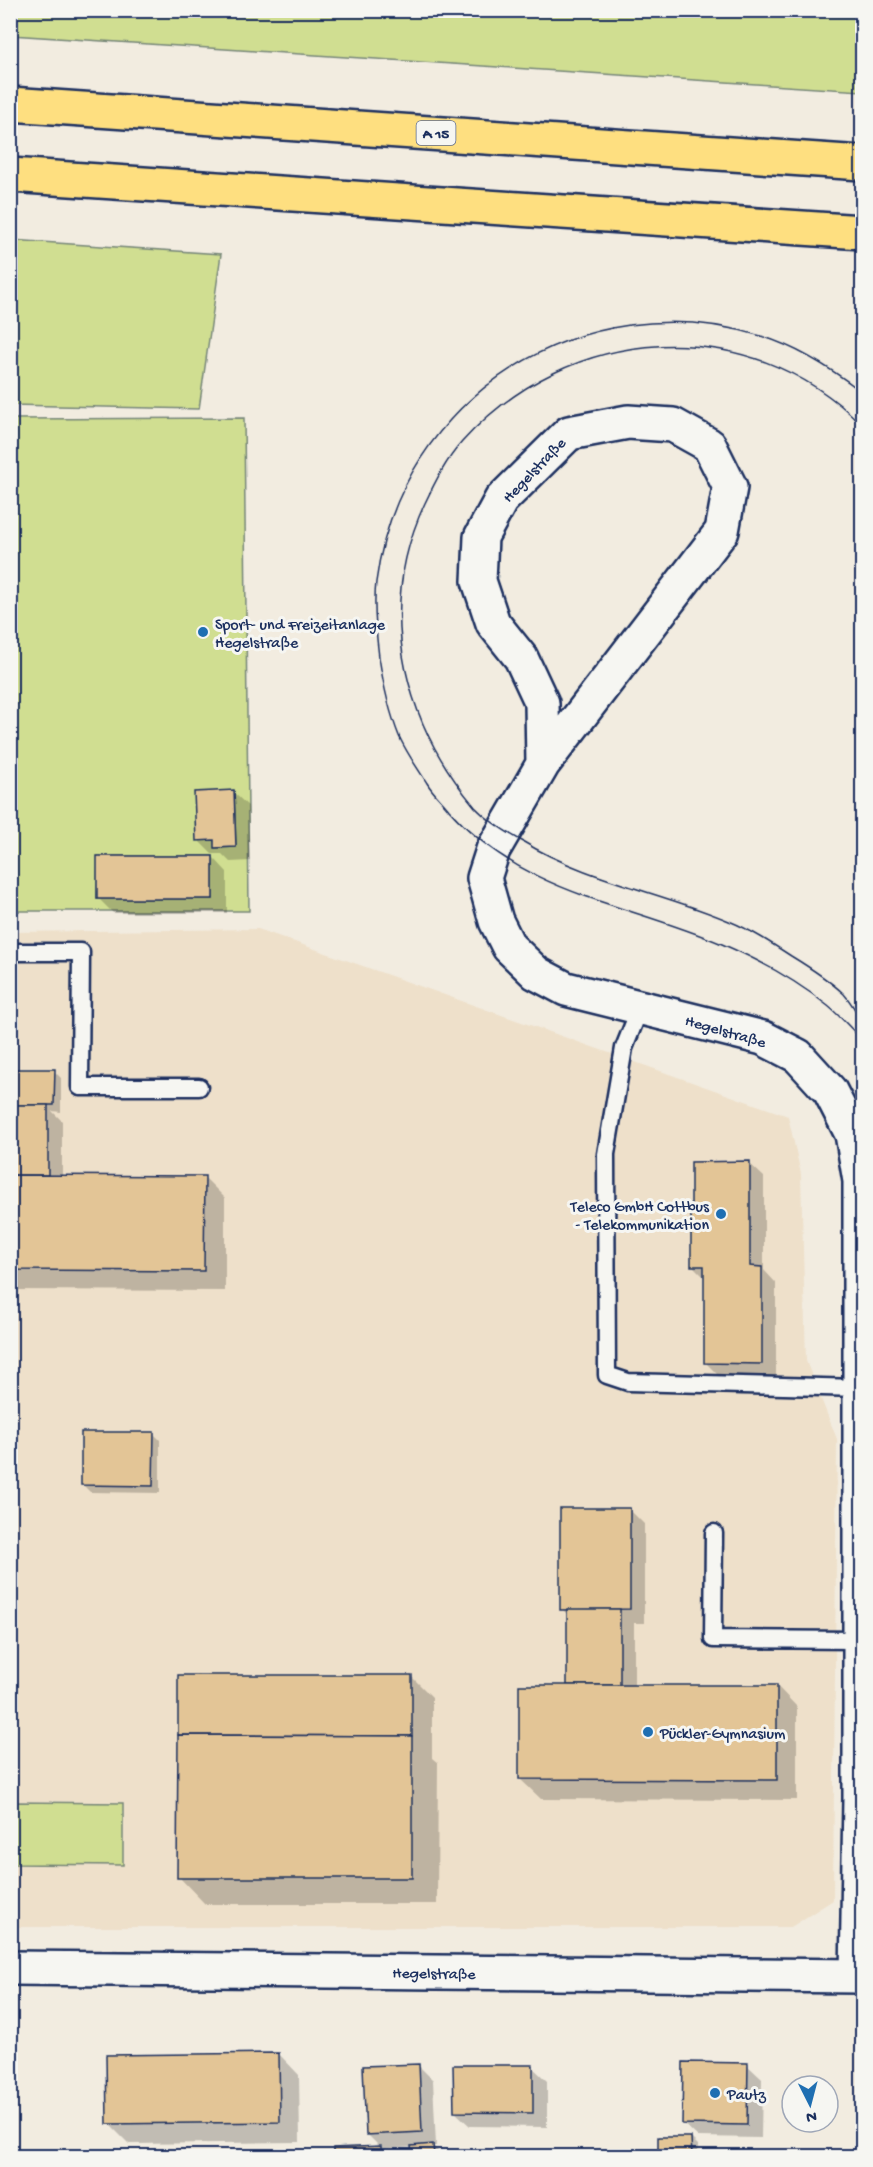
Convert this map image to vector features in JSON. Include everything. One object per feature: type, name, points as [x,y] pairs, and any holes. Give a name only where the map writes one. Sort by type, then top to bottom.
[{"type":"highway","name":"A 15","points":[[10,104],[862,163]]},
{"type":"highway","points":[[10,175],[862,232]]},
{"type":"street","name":"Hegelstraße","points":[[10,1968],[860,1976],[860,1181],[852,1134],[830,1091],[798,1056],[763,1038],[566,989],[536,973],[509,947],[496,921],[484,878],[493,850],[543,764],[722,531],[730,487],[709,445],[673,425],[628,422],[569,433],[501,500],[480,537],[479,581],[493,623],[521,658],[542,703],[543,764]]},
{"type":"lane","points":[[10,952],[81,952],[80,1087],[199,1087]]},
{"type":"lane","points":[[640,1008],[624,1048],[606,1154],[607,1375],[628,1382],[860,1388]]},
{"type":"lane","points":[[714,1533],[713,1640],[860,1640]]},
{"type":"shaded area","points":[[258,929],[788,1116],[801,1174],[806,1361],[837,1439],[833,1900],[791,1927],[11,1927],[10,932]]},
{"type":"green space","points":[[10,11],[862,11],[862,91],[11,35]]},
{"type":"green space","points":[[11,240],[221,254],[199,409],[11,405]]},
{"type":"green space","name":"Sport- und Freizeitanlage Hegelstraße","points":[[244,418],[249,911],[11,911],[11,419]],"holes":[[[234,790],[236,847],[215,848],[214,840]],[[98,856],[213,856],[213,899],[97,899]]]},
{"type":"green space","points":[[13,1802],[123,1803],[123,1865],[13,1864]]},
{"type":"building","points":[[234,790],[236,847],[214,848],[214,840],[196,841],[194,792]]},
{"type":"building","points":[[97,856],[213,856],[213,899],[97,899]]},
{"type":"building","points":[[10,1069],[55,1069],[54,1105],[10,1105]]},
{"type":"building","points":[[10,1105],[48,1105],[48,1175],[10,1175]]},
{"type":"building","name":"Teleco GmbH Cottbus - Telekommunikation","points":[[750,1161],[750,1266],[762,1267],[762,1364],[704,1363],[704,1266],[691,1266],[691,1162]]},
{"type":"building","points":[[10,1175],[205,1176],[204,1271],[10,1270]]},
{"type":"building","points":[[81,1432],[154,1432],[153,1486],[81,1485]]},
{"type":"building","points":[[560,1508],[630,1508],[630,1609],[560,1610]]},
{"type":"building","points":[[567,1609],[620,1609],[620,1685],[567,1685]]},
{"type":"building","points":[[178,1675],[412,1675],[412,1736],[178,1735]]},
{"type":"building","name":"Pückler-Gymnasium","points":[[519,1685],[777,1685],[777,1780],[519,1779]]},
{"type":"building","points":[[178,1735],[412,1736],[412,1878],[177,1878]]},
{"type":"building","points":[[279,2053],[280,2122],[107,2124],[106,2055]]},
{"type":"building","name":"Pautz","points":[[683,2062],[748,2063],[747,2125],[682,2124]]},
{"type":"building","points":[[419,2064],[422,2132],[366,2135],[363,2066]]},
{"type":"building","points":[[453,2065],[533,2065],[533,2113],[454,2112]]},
{"type":"building","points":[[658,2137],[691,2137],[692,2156],[658,2156]]},
{"type":"building","points":[[433,2144],[434,2156],[412,2156],[411,2146]]},
{"type":"building","points":[[381,2146],[381,2156],[333,2156],[333,2148]]},
{"type":"tram line","points":[[862,392],[839,375],[788,346],[761,336],[695,323],[630,325],[568,341],[511,369],[462,408],[421,457],[392,516],[376,582],[375,600],[376,629],[384,687],[399,736],[432,790],[478,838],[510,861],[542,879],[722,944],[763,964],[816,997],[837,1014],[862,1040]]},
{"type":"tram line","points":[[862,425],[816,388],[766,362],[714,348],[659,346],[606,354],[554,373],[505,402],[462,442],[446,464],[425,503],[414,530],[401,585],[400,613],[405,669],[423,724],[453,778],[475,807],[486,817],[522,841],[572,866],[703,911],[753,933],[832,984],[847,997],[862,1021]]},
{"type":"place","name":"Sport- und Freizeitanlage Hegelstraße","points":[[203,632]]},
{"type":"place","name":"Teleco GmbH Cottbus - Telekommunikation","points":[[721,1214]]},
{"type":"place","name":"Pückler-Gymnasium","points":[[648,1732]]},
{"type":"place","name":"Pautz","points":[[715,2093]]}]
